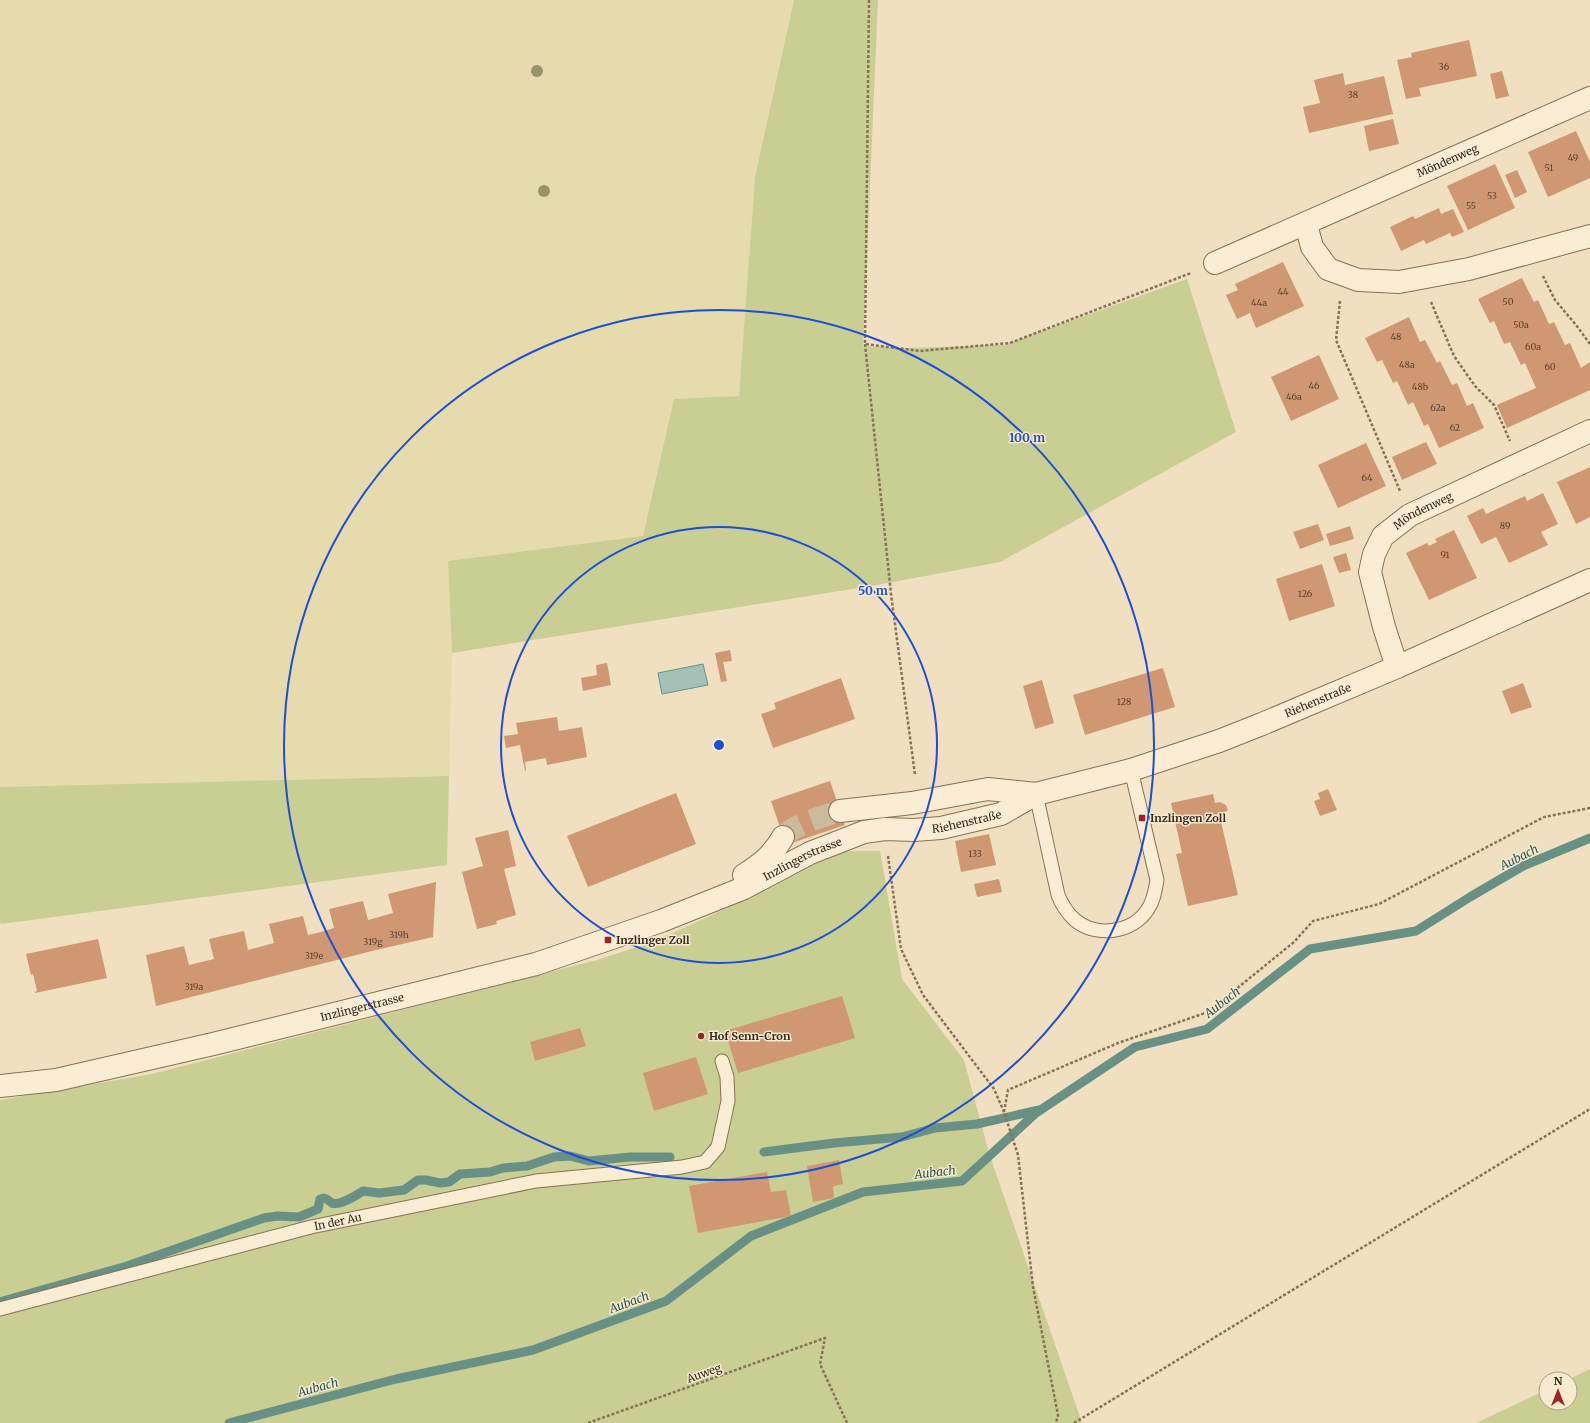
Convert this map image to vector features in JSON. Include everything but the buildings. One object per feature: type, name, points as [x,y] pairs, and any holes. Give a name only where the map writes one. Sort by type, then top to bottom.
[{"type":"street","name":"Möndenweg","points":[[1215,263],[1590,98]]},
{"type":"street","points":[[1306,224],[1312,247],[1328,269],[1358,280],[1399,282],[1469,269],[1590,236]]},
{"type":"street","name":"Möndenweg","points":[[1397,667],[1370,572],[1374,554],[1383,536],[1410,515],[1590,431]]},
{"type":"street","name":"Riehenstraße","points":[[888,830],[941,828],[1001,814],[1036,794],[1131,770],[1219,741],[1397,667],[1590,580]]},
{"type":"street","name":"Riehenstraße","points":[[840,811],[916,802],[988,789],[1036,794]]},
{"type":"street","name":"Inzlingerstrasse","points":[[0,1086],[56,1080],[213,1044],[536,964],[661,922],[744,888],[810,853],[864,832],[888,830]]},
{"type":"street","name":"Inzlingerstrasse","points":[[717,898],[734,881],[763,863],[778,846],[783,837]]},
{"type":"lane","points":[[1036,794],[1058,895],[1064,909],[1076,921],[1090,929],[1106,931],[1122,929],[1136,922],[1148,910],[1155,896],[1157,880],[1131,770]]},
{"type":"lane","points":[[914,830],[916,802]]},
{"type":"lane","name":"In der Au","points":[[0,1310],[152,1268],[311,1227],[536,1182],[682,1167],[705,1162],[718,1147],[728,1101],[727,1077],[722,1061]]},
{"type":"path","points":[[869,0],[865,344],[891,594],[916,802]]},
{"type":"path","points":[[1532,252],[1555,300],[1576,324],[1590,344]]},
{"type":"path","points":[[865,344],[920,351],[1010,343],[1215,263]]},
{"type":"path","points":[[1343,275],[1336,340],[1410,515]]},
{"type":"path","points":[[1420,278],[1454,356],[1475,386],[1494,405],[1520,464]]},
{"type":"path","points":[[1004,1112],[1008,1090],[1118,1044],[1208,1012],[1294,942],[1313,922],[1379,904],[1544,817],[1590,808]]},
{"type":"path","points":[[888,830],[901,949],[923,995],[994,1088],[1004,1112],[1018,1155],[1033,1286],[1058,1415],[1056,1423]]},
{"type":"path","points":[[1074,1423],[1590,1110]]},
{"type":"path","name":"Auweg","points":[[588,1423],[825,1338],[820,1364],[847,1423]]},
{"type":"shaded area","points":[[0,0],[794,0],[755,177],[739,396],[674,399],[643,536],[448,561],[452,653],[449,776],[0,787]]},
{"type":"green space","points":[[794,0],[878,0],[863,346],[906,348],[1004,345],[1187,279],[1236,432],[1000,562],[877,585],[452,653],[448,561],[643,536],[674,399],[739,396],[755,177]]},
{"type":"green space","points":[[449,776],[447,865],[1,924],[0,922],[0,787]]},
{"type":"green space","points":[[838,851],[880,851],[902,979],[964,1060],[989,1153],[1082,1423],[0,1423],[0,1100],[152,1074],[597,960],[655,941],[712,915]]},
{"type":"green space","points":[[1590,1369],[1590,1423],[1476,1423],[1538,1394],[1538,1411],[1578,1411],[1578,1375]]},
{"type":"water","points":[[703,664],[708,685],[662,694],[658,673]]},
{"type":"waterway","name":"Aubach","points":[[229,1423],[396,1379],[533,1350],[666,1301],[751,1236],[863,1192],[962,1181],[1036,1113],[1135,1047],[1207,1029],[1310,949],[1416,931],[1523,866],[1590,838]]},
{"type":"waterway","points":[[764,1152],[834,1143],[902,1137],[935,1128],[977,1124],[1039,1110]]},
{"type":"waterway","points":[[0,1302],[127,1266],[264,1218],[277,1216],[299,1217],[318,1209],[320,1199],[324,1198],[335,1204],[348,1200],[363,1191],[379,1193],[404,1190],[418,1180],[440,1183],[449,1182],[460,1174],[490,1172],[503,1168],[527,1166],[554,1157],[570,1156],[589,1161],[630,1157],[670,1157]]},
{"type":"tunnel","points":[[783,837],[788,832],[802,824],[840,811]]},
{"type":"place","name":"Inzlingen Zoll","points":[[1142,818]]},
{"type":"place","name":"Inzlinger Zoll","points":[[608,940]]},
{"type":"place","name":"Hof Senn-Cron","points":[[701,1036]]}]
